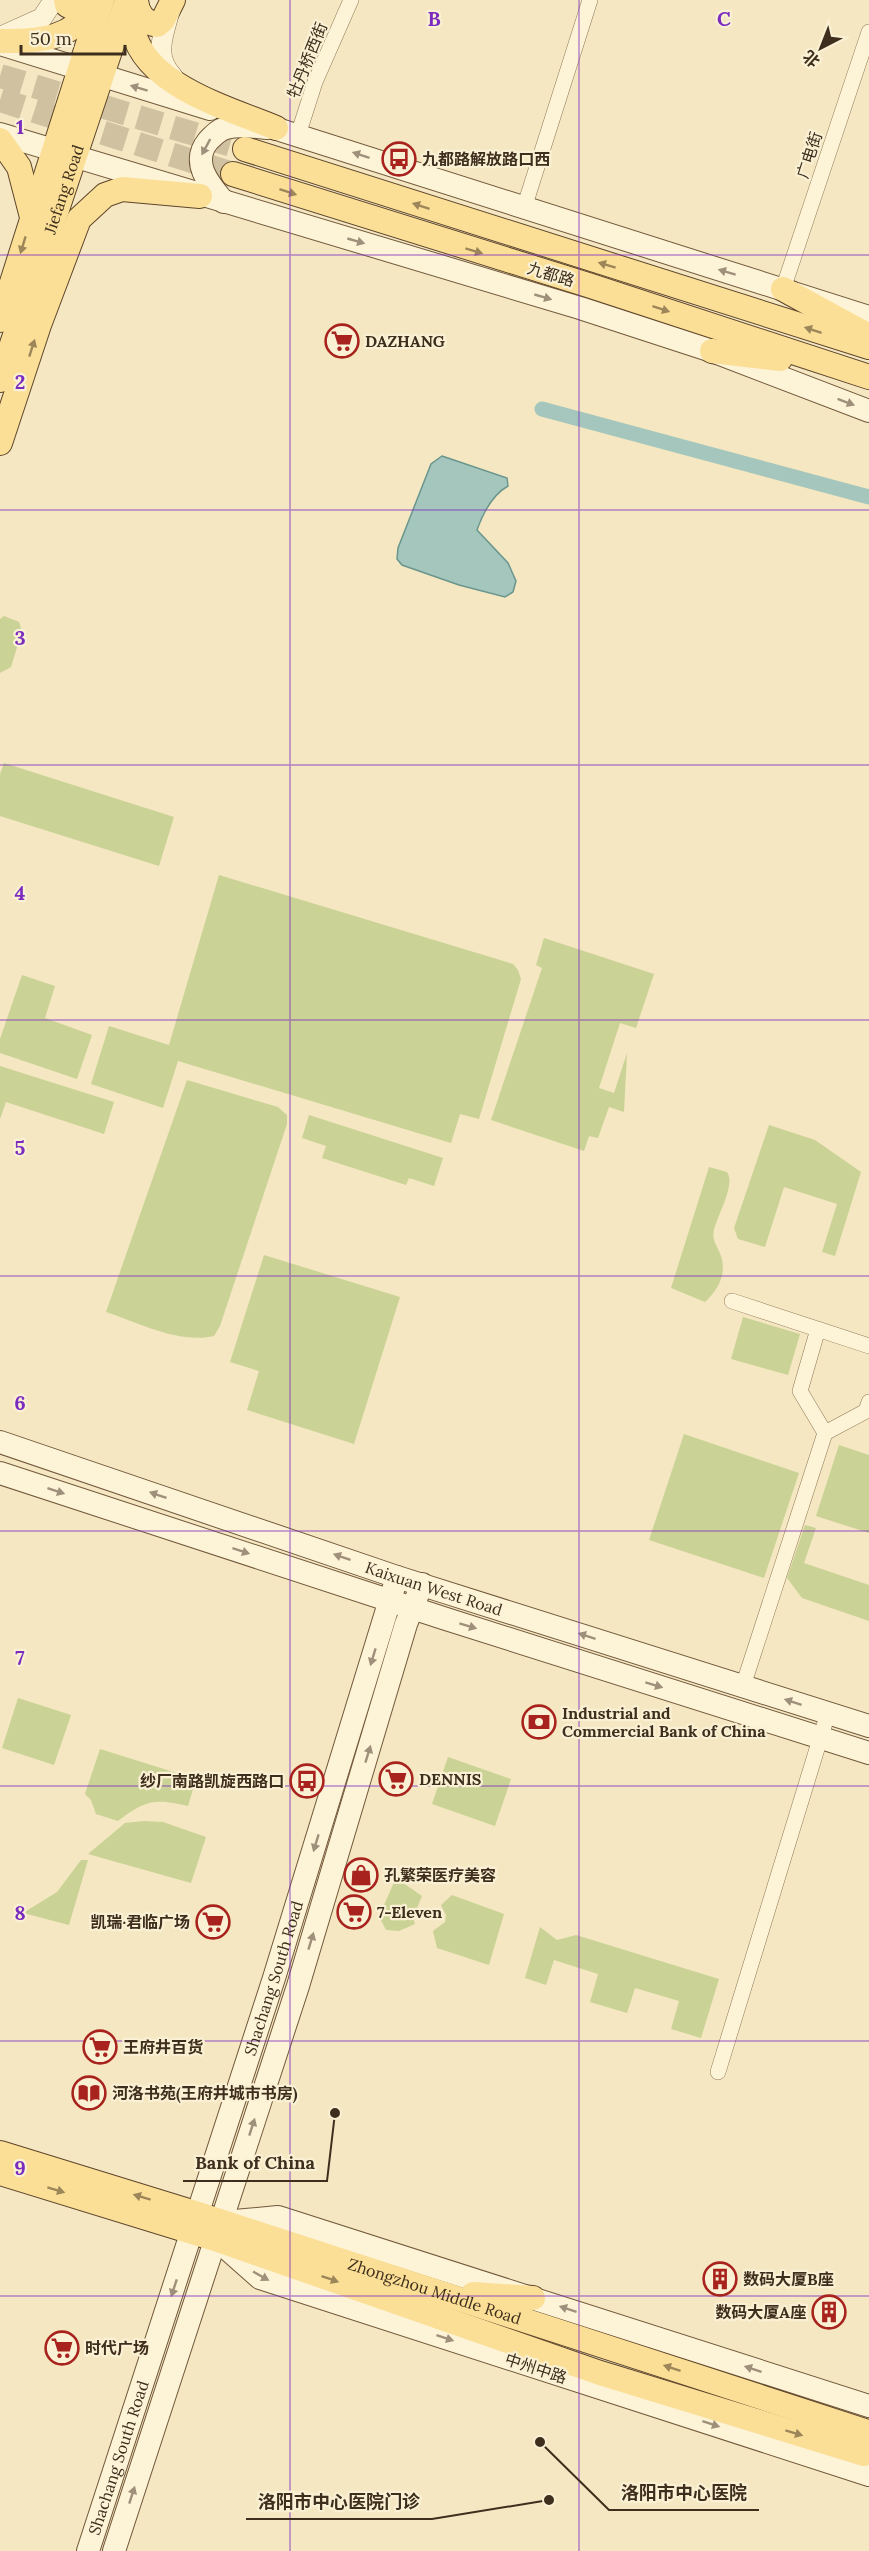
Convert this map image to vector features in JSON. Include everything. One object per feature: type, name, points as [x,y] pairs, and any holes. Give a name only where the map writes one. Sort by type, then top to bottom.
[{"type":"main road","points":[[66,0],[66,5],[79,11],[98,0]]},
{"type":"main road","points":[[0,41],[29,42],[63,34],[87,19],[98,0]]},
{"type":"main road","name":"Jiefang Road","points":[[90,73],[98,0]]},
{"type":"main road","name":"Jiefang Road","points":[[0,380],[63,153],[90,73],[127,0]]},
{"type":"main road","points":[[134,0],[132,25],[144,55],[162,75],[186,90],[287,132]]},
{"type":"main road","points":[[134,0],[142,18],[148,24],[157,25],[163,20],[173,0]]},
{"type":"main road","points":[[0,41],[90,73],[287,132],[869,317]]},
{"type":"main road","points":[[224,202],[206,181],[202,170],[201,155],[206,144],[217,131],[228,127],[287,132]]},
{"type":"main road","points":[[0,134],[200,196],[580,308],[712,351],[869,411]]},
{"type":"main road","points":[[0,140],[19,167],[32,217]]},
{"type":"main road","name":"九都路","points":[[244,148],[869,347]]},
{"type":"main road","name":"Jiefang Road","points":[[0,320],[32,217],[63,153]]},
{"type":"main road","name":"九都路","points":[[233,174],[588,285],[829,364],[869,381]]},
{"type":"main road","points":[[0,443],[47,304],[79,219],[105,195],[122,189],[200,196]]},
{"type":"main road","points":[[783,289],[869,336]]},
{"type":"main road","points":[[712,351],[829,364]]},
{"type":"main road","name":"Kaixuan West Road","points":[[0,1442],[422,1584],[869,1726]]},
{"type":"main road","name":"Kaixuan West Road","points":[[0,1473],[390,1601],[869,1753]]},
{"type":"main road","name":"Shachang South Road","points":[[88,2551],[274,1978],[398,1576]]},
{"type":"main road","name":"Shachang South Road","points":[[114,2551],[298,1986],[413,1607],[422,1584]]},
{"type":"main road","name":"Zhongzhou Middle Road","points":[[0,2153],[218,2231],[600,2373],[867,2453]]},
{"type":"main road","name":"Zhongzhou Middle Road","points":[[0,2173],[195,2223]]},
{"type":"main road","points":[[218,2231],[278,2217],[869,2406]]},
{"type":"main road","name":"Zhongzhou Middle Road","points":[[218,2231],[432,2291],[867,2453]]},
{"type":"main road","points":[[432,2291],[533,2298]]},
{"type":"street","points":[[0,41],[42,18],[54,0]]},
{"type":"street","points":[[173,0],[161,42],[161,61],[186,90]]},
{"type":"street","name":"牡丹桥西街","points":[[287,132],[315,82],[351,0]]},
{"type":"street","points":[[524,208],[590,0]]},
{"type":"street","name":"广电街","points":[[783,289],[869,32]]},
{"type":"street","points":[[732,1301],[869,1346]]},
{"type":"street","points":[[818,1329],[800,1390],[825,1433]]},
{"type":"street","points":[[743,1686],[825,1433],[867,1411],[869,1402]]},
{"type":"street","points":[[718,2072],[828,1713]]},
{"type":"green space","points":[[4,616],[19,622],[22,631],[11,667],[0,673],[0,619]]},
{"type":"green space","points":[[4,763],[174,817],[159,866],[0,816],[0,774]]},
{"type":"green space","points":[[219,875],[513,964],[521,979],[479,1119],[460,1114],[451,1143],[178,1061],[163,1108],[91,1084],[109,1026],[169,1045]]},
{"type":"green space","points":[[544,938],[654,974],[636,1028],[620,1023],[599,1088],[614,1093],[627,1053],[624,1112],[609,1107],[598,1138],[589,1136],[584,1151],[491,1120],[542,968],[536,965]]},
{"type":"green space","points":[[22,975],[55,986],[45,1018],[92,1035],[77,1079],[0,1053],[0,1039]]},
{"type":"green space","points":[[0,1066],[114,1102],[104,1134],[6,1102],[0,1119]]},
{"type":"green space","points":[[187,1080],[278,1107],[287,1115],[287,1124],[220,1326],[214,1336],[201,1338],[173,1335],[106,1312]]},
{"type":"green space","points":[[309,1115],[443,1158],[434,1186],[409,1178],[406,1185],[322,1158],[326,1146],[302,1138]]},
{"type":"green space","points":[[769,1125],[815,1140],[861,1172],[835,1256],[822,1252],[837,1204],[784,1187],[765,1247],[738,1239],[734,1228]]},
{"type":"green space","points":[[709,1167],[727,1172],[729,1184],[713,1234],[723,1263],[722,1275],[714,1292],[705,1302],[671,1288]]},
{"type":"green space","points":[[264,1255],[400,1297],[354,1444],[247,1410],[259,1371],[230,1362]]},
{"type":"green space","points":[[743,1317],[800,1334],[788,1375],[731,1359]]},
{"type":"green space","points":[[684,1434],[799,1473],[764,1578],[649,1540]]},
{"type":"green space","points":[[839,1445],[869,1455],[869,1533],[816,1516]]},
{"type":"green space","points":[[805,1525],[816,1528],[804,1563],[869,1585],[869,1621],[802,1598],[787,1578]]},
{"type":"green space","points":[[18,1698],[71,1715],[54,1765],[2,1748]]},
{"type":"green space","points":[[100,1749],[196,1779],[188,1806],[167,1802],[151,1803],[143,1805],[118,1821],[96,1814],[91,1800],[85,1794]]},
{"type":"green space","points":[[448,1757],[511,1779],[495,1826],[432,1804]]},
{"type":"green space","points":[[163,1822],[206,1837],[191,1883],[88,1854],[125,1823]]},
{"type":"green space","points":[[81,1860],[88,1860],[69,1925],[23,1913],[57,1892]]},
{"type":"green space","points":[[396,1878],[422,1896],[413,1918],[415,1924],[399,1931],[386,1930],[379,1916]]},
{"type":"green space","points":[[452,1895],[504,1914],[489,1965],[437,1948],[433,1931],[445,1922],[446,1915],[441,1905]]},
{"type":"green space","points":[[540,1927],[557,1940],[576,1935],[719,1979],[701,2038],[671,2029],[679,2001],[635,1988],[627,2013],[590,2002],[598,1974],[554,1960],[546,1985],[525,1978]]},
{"type":"water","points":[[442,456],[507,478],[508,486],[497,494],[489,505],[477,530],[508,563],[516,581],[513,592],[505,597],[459,585],[402,565],[397,559],[398,548],[431,464]]},
{"type":"waterway","points":[[542,409],[869,497]]},
{"type":"tunnel","points":[[0,76],[245,149]]},
{"type":"tunnel","points":[[0,100],[233,174]]},
{"type":"place","name":"九都路解放路口西","points":[[399,159]]},
{"type":"place","name":"DAZHANG","points":[[342,341]]},
{"type":"place","name":"Industrial and Commercial Bank of China","points":[[539,1722]]},
{"type":"place","name":"DENNIS","points":[[396,1779]]},
{"type":"place","name":"纱厂南路凯旋西路口","points":[[307,1781]]},
{"type":"place","name":"孔繁荣医疗美容","points":[[361,1875]]},
{"type":"place","name":"7-Eleven","points":[[354,1912]]},
{"type":"place","name":"凯瑞·君临广场","points":[[213,1922]]},
{"type":"place","name":"王府井百货","points":[[100,2047]]},
{"type":"place","name":"河洛书苑(王府井城市书房)","points":[[89,2093]]},
{"type":"place","name":"Bank of China","points":[[335,2113]]},
{"type":"place","name":"数码大厦B座","points":[[720,2279]]},
{"type":"place","name":"数码大厦A座","points":[[829,2312]]},
{"type":"place","name":"时代广场","points":[[62,2348]]},
{"type":"place","name":"洛阳市中心医院","points":[[540,2442]]},
{"type":"place","name":"洛阳市中心医院门诊","points":[[549,2500]]}]
